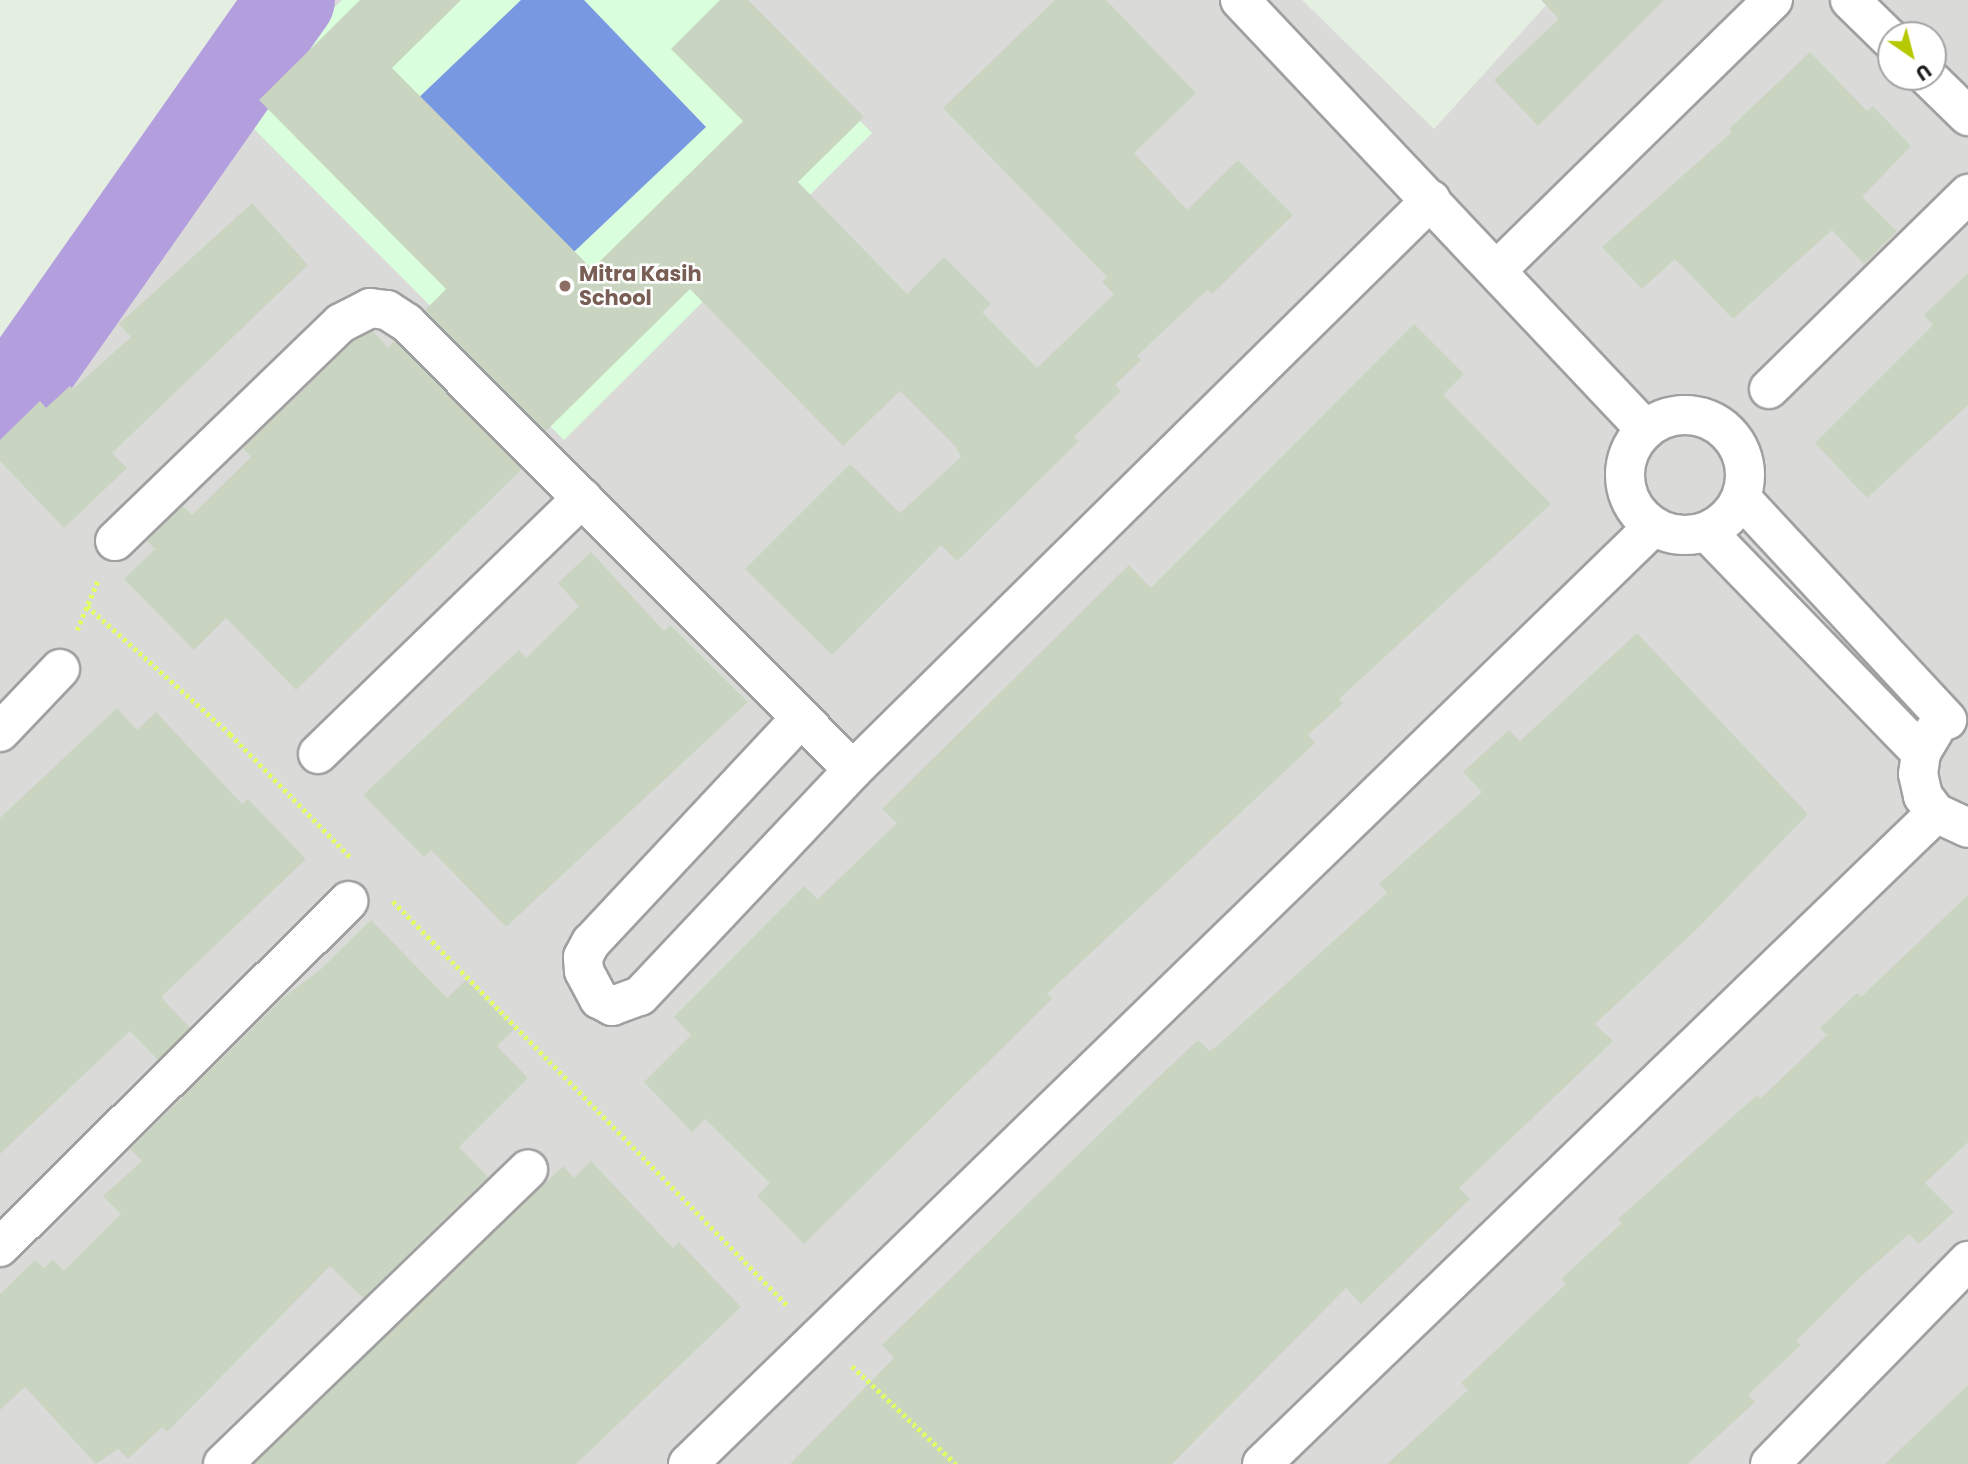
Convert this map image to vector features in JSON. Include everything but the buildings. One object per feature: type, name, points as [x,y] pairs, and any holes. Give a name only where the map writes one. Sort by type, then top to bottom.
[{"type":"street","points":[[1240,0],[1646,429]]},
{"type":"street","points":[[1498,270],[1773,0]]},
{"type":"street","points":[[1850,0],[1877,26]]},
{"type":"street","points":[[1942,91],[1968,116]]},
{"type":"street","points":[[1769,389],[1968,194]]},
{"type":"street","points":[[800,719],[591,942],[583,957],[584,971],[599,999],[612,1006],[640,996],[853,770],[1431,200]]},
{"type":"street","points":[[115,541],[341,323],[370,308],[387,310],[407,323],[853,770]]},
{"type":"street","points":[[1687,415],[1716,423],[1741,451],[1746,475],[1741,498],[1727,518],[1707,532],[1679,536],[1653,527],[1639,514],[1625,480],[1633,444],[1646,429],[1687,415]]},
{"type":"street","points":[[318,754],[582,498]]},
{"type":"street","points":[[1262,1464],[1952,821],[1923,796],[1918,774],[1921,752],[1931,734],[1957,716],[1741,498]]},
{"type":"street","points":[[688,1464],[818,1334],[1653,527]]},
{"type":"street","points":[[1707,532],[1921,752]]},
{"type":"street","points":[[0,732],[60,669]]},
{"type":"street","points":[[0,1247],[353,882]]},
{"type":"street","points":[[223,1464],[528,1169]]},
{"type":"street","points":[[1782,1460],[1968,1261]]},
{"type":"path","points":[[60,669],[115,541]]},
{"type":"path","points":[[87,606],[230,734],[353,882]]},
{"type":"path","points":[[386,894],[818,1334],[956,1464]]},
{"type":"shaded area","points":[[318,0],[1302,0],[1434,129],[1551,0],[1968,0],[1968,1464],[0,1464],[0,435],[233,108]]},
{"type":"shaded area","name":"Mitra Kasih School","points":[[342,0],[740,0],[872,133],[564,440],[233,108]]},
{"type":"shaded area","points":[[521,0],[584,0],[706,127],[540,284],[389,126]]},
{"type":"waterway","points":[[0,414],[291,0]]},
{"type":"place","name":"Mitra Kasih School","points":[[565,286]]}]
